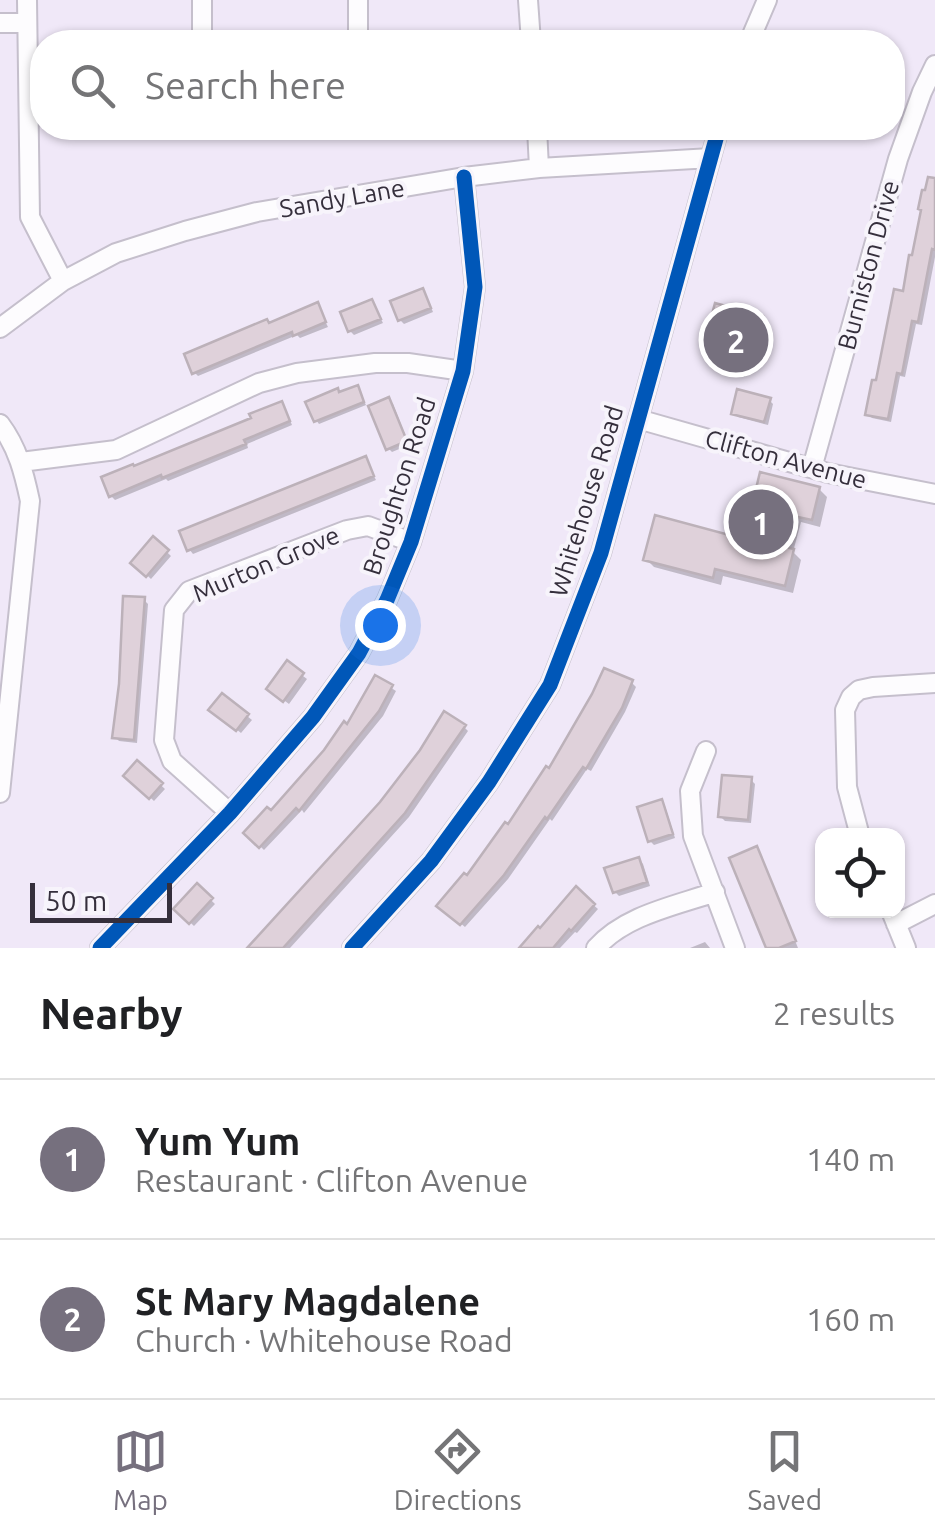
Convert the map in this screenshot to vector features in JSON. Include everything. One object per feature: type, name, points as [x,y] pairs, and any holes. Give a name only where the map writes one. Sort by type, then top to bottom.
[{"type":"street","points":[[27,0],[30,217],[62,281]]},
{"type":"street","points":[[202,0],[202,30]]},
{"type":"street","points":[[358,0],[358,30]]},
{"type":"street","points":[[528,0],[530,30]]},
{"type":"street","points":[[754,30],[767,0]]},
{"type":"street","points":[[0,23],[27,23]]},
{"type":"street","name":"Burniston Drive","points":[[905,139],[935,65]]},
{"type":"street","points":[[538,140],[539,168]]},
{"type":"street","name":"Whitehouse Road","points":[[352,948],[431,861],[489,782],[550,685],[601,553],[716,140]]},
{"type":"street","name":"Burniston Drive","points":[[812,468],[905,140]]},
{"type":"street","name":"Sandy Lane","points":[[0,328],[62,281],[116,253],[258,212],[464,176],[711,158]]},
{"type":"street","name":"Broughton Road","points":[[100,948],[230,813],[314,717],[359,652],[387,600],[412,542],[463,370],[476,287],[464,176]]},
{"type":"street","points":[[21,462],[116,450],[260,383],[297,373],[375,363],[463,370]]},
{"type":"street","name":"Clifton Avenue","points":[[638,419],[871,483],[935,494]]},
{"type":"street","points":[[0,424],[21,462],[30,501],[0,793]]},
{"type":"street","name":"Murton Grove","points":[[230,813],[172,761],[164,740],[174,610],[190,591],[347,530],[368,526],[412,542]]},
{"type":"street","points":[[858,828],[847,787],[845,710],[851,697],[859,690],[873,687],[935,683]]},
{"type":"street","points":[[705,751],[690,790],[693,836],[735,948]]},
{"type":"street","points":[[596,948],[608,935],[634,920],[714,892]]},
{"type":"street","points":[[905,914],[935,904]]},
{"type":"street","points":[[893,918],[906,948]]},
{"type":"building","points":[[928,177],[935,178],[935,250],[932,249],[918,322],[912,321],[888,419],[865,415],[894,289],[903,291],[922,190]]},
{"type":"building","points":[[423,288],[431,308],[398,321],[390,301]]},
{"type":"building","points":[[372,299],[381,319],[348,332],[340,312]]},
{"type":"building","points":[[318,302],[326,322],[192,374],[184,354]]},
{"type":"building","points":[[715,303],[763,316],[751,359],[739,356],[736,369],[710,362],[720,325],[710,322]]},
{"type":"building","points":[[358,385],[364,402],[314,422],[305,402],[338,388],[339,392]]},
{"type":"building","points":[[737,389],[771,398],[764,422],[731,414]]},
{"type":"building","points":[[389,397],[407,441],[386,450],[368,406]]},
{"type":"building","points":[[282,401],[290,421],[244,440],[246,444],[109,497],[101,477],[251,418],[249,414]]},
{"type":"building","points":[[366,456],[374,476],[187,551],[179,531]]},
{"type":"building","points":[[760,472],[820,487],[812,520],[793,516],[785,547],[794,549],[785,586],[715,569],[713,578],[643,560],[655,515],[744,539]]},
{"type":"building","points":[[153,536],[169,550],[146,577],[130,563]]},
{"type":"building","points":[[123,596],[145,597],[134,740],[112,738]]},
{"type":"building","points":[[287,660],[304,673],[283,702],[266,689]]},
{"type":"building","points":[[604,668],[633,680],[622,708],[586,769],[583,767],[504,875],[460,925],[436,906],[464,873],[467,875],[505,822],[508,824],[546,766],[549,768]]},
{"type":"building","points":[[375,675],[393,685],[379,711],[299,811],[296,808],[259,848],[243,833],[267,807],[271,810],[344,721],[347,724]]},
{"type":"building","points":[[222,693],[249,714],[236,731],[208,710]]},
{"type":"building","points":[[444,711],[466,725],[405,813],[283,948],[247,948],[380,802]]},
{"type":"building","points":[[137,760],[163,783],[149,799],[123,776]]},
{"type":"building","points":[[722,775],[752,777],[748,820],[718,817]]},
{"type":"building","points":[[662,799],[673,834],[648,842],[637,807]]},
{"type":"building","points":[[757,846],[796,941],[779,948],[766,948],[729,858]]},
{"type":"building","points":[[639,857],[647,882],[613,893],[604,868]]},
{"type":"building","points":[[197,883],[213,898],[189,924],[173,909]]},
{"type":"building","points":[[576,886],[595,904],[571,931],[553,948],[519,948],[540,928]]},
{"type":"cycle path","points":[[352,948],[431,861],[489,782],[550,685],[601,553],[716,140]]},
{"type":"cycle path","points":[[100,948],[230,813],[313,717],[359,653],[387,600],[411,542],[463,371],[475,287],[464,177]]},
{"type":"place","name":"St Mary Magdalene","points":[[736,340]]},
{"type":"place","name":"Yum Yum","points":[[761,522]]}]
